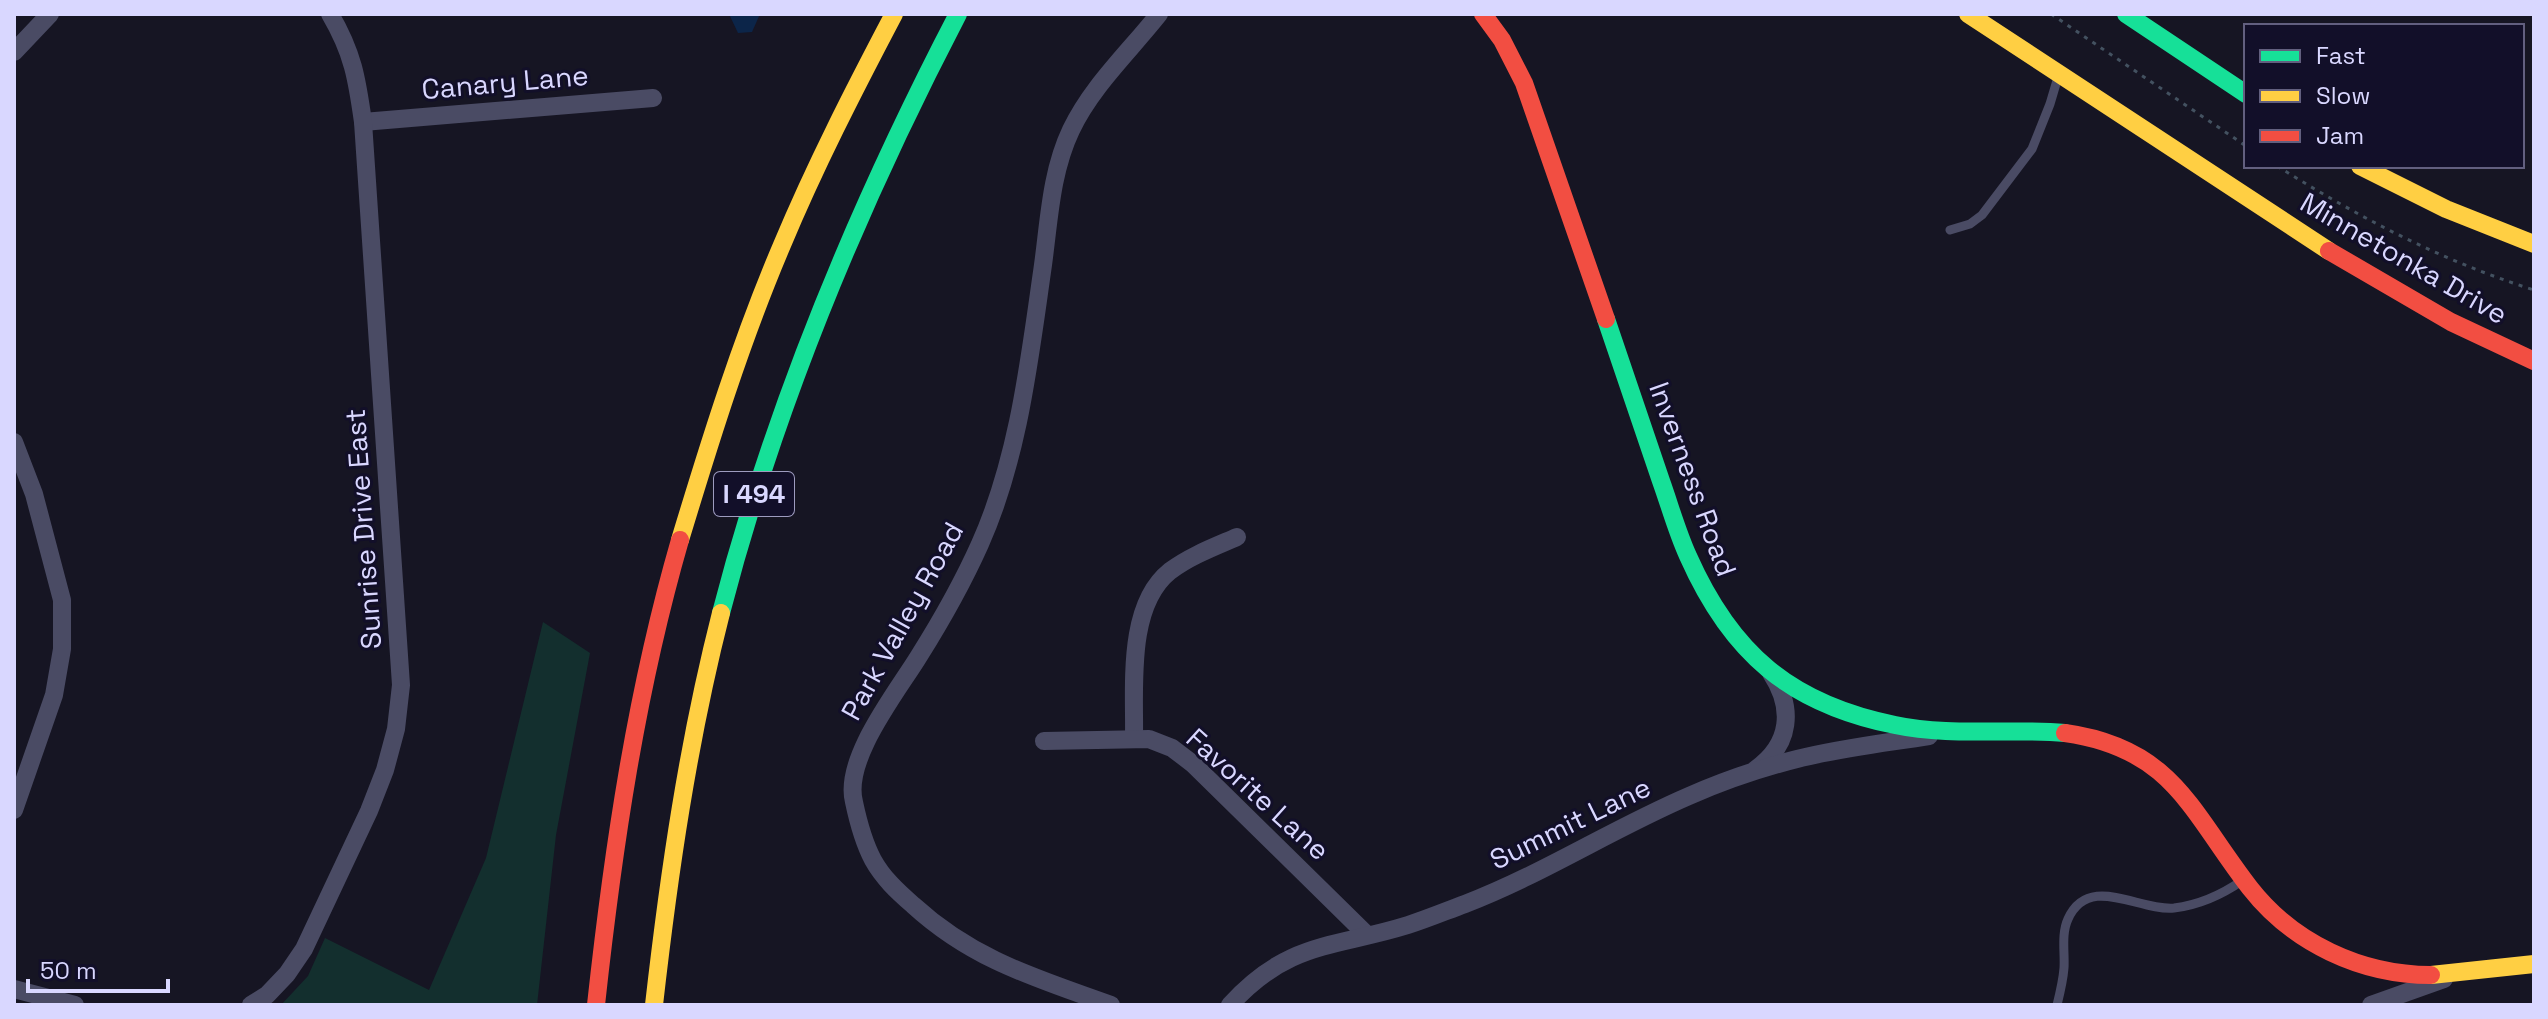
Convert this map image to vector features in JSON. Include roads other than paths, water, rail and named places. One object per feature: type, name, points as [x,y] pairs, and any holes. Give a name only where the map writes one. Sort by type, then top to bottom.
[{"type":"main road","name":"I 494","points":[[596,1005],[603,929],[626,774],[650,656],[686,514],[732,374],[768,280],[853,92],[894,14]]},
{"type":"main road","name":"I 494","points":[[654,1005],[663,918],[685,782],[713,646],[748,512],[792,382],[843,254],[911,105],[958,14]]},
{"type":"main road","name":"Inverness Road","points":[[1483,14],[1502,40],[1524,83],[1696,574],[1720,617],[1742,646],[1770,671],[1825,703],[1867,718],[1951,732],[2059,730],[2096,737],[2132,752],[2163,773],[2190,800],[2243,880],[2272,914],[2304,939],[2340,957],[2378,970],[2419,975],[2534,964]]},
{"type":"main road","name":"Minnetonka Drive","points":[[1968,14],[2357,269],[2441,317],[2534,361]]},
{"type":"main road","points":[[2126,14],[2244,93]]},
{"type":"main road","points":[[2364,168],[2446,209],[2534,244]]},
{"type":"street","points":[[14,52],[50,14]]},
{"type":"street","name":"Sunrise Drive East","points":[[251,1005],[267,995],[287,974],[304,949],[369,811],[396,729],[401,685],[363,122],[355,67],[345,39],[330,14]]},
{"type":"street","name":"Park Valley Road","points":[[1111,1005],[1017,972],[974,951],[938,928],[887,882],[872,858],[851,788],[854,771],[872,732],[936,628],[981,543],[1005,473],[1022,401],[1056,168],[1066,142],[1097,89],[1159,14]]},
{"type":"street","name":"Canary Lane","points":[[363,122],[653,98]]},
{"type":"street","points":[[14,442],[34,494],[62,600],[62,637],[54,695],[14,810]]},
{"type":"street","points":[[1134,738],[1138,635],[1146,602],[1167,574],[1179,565],[1237,537]]},
{"type":"street","points":[[1750,773],[1766,761],[1779,745],[1785,727],[1787,707],[1781,688],[1770,671]]},
{"type":"street","name":"Summit Lane","points":[[1230,1005],[1269,969],[1299,952],[1407,925],[1521,881],[1690,795],[1799,758],[1951,732]]},
{"type":"street","name":"Favorite Lane","points":[[1044,741],[1134,738],[1149,739],[1172,748],[1193,764],[1366,934]]},
{"type":"street","points":[[2371,1005],[2458,973]]},
{"type":"street","points":[[14,989],[75,1005]]},
{"type":"lane","points":[[1950,230],[1970,224],[1982,215],[2032,149],[2059,74]]},
{"type":"lane","points":[[2057,1005],[2064,970],[2066,923],[2074,908],[2085,899],[2102,895],[2172,908],[2210,898],[2243,880]]},
{"type":"water","points":[[729,14],[760,14],[752,32],[738,33]]}]
